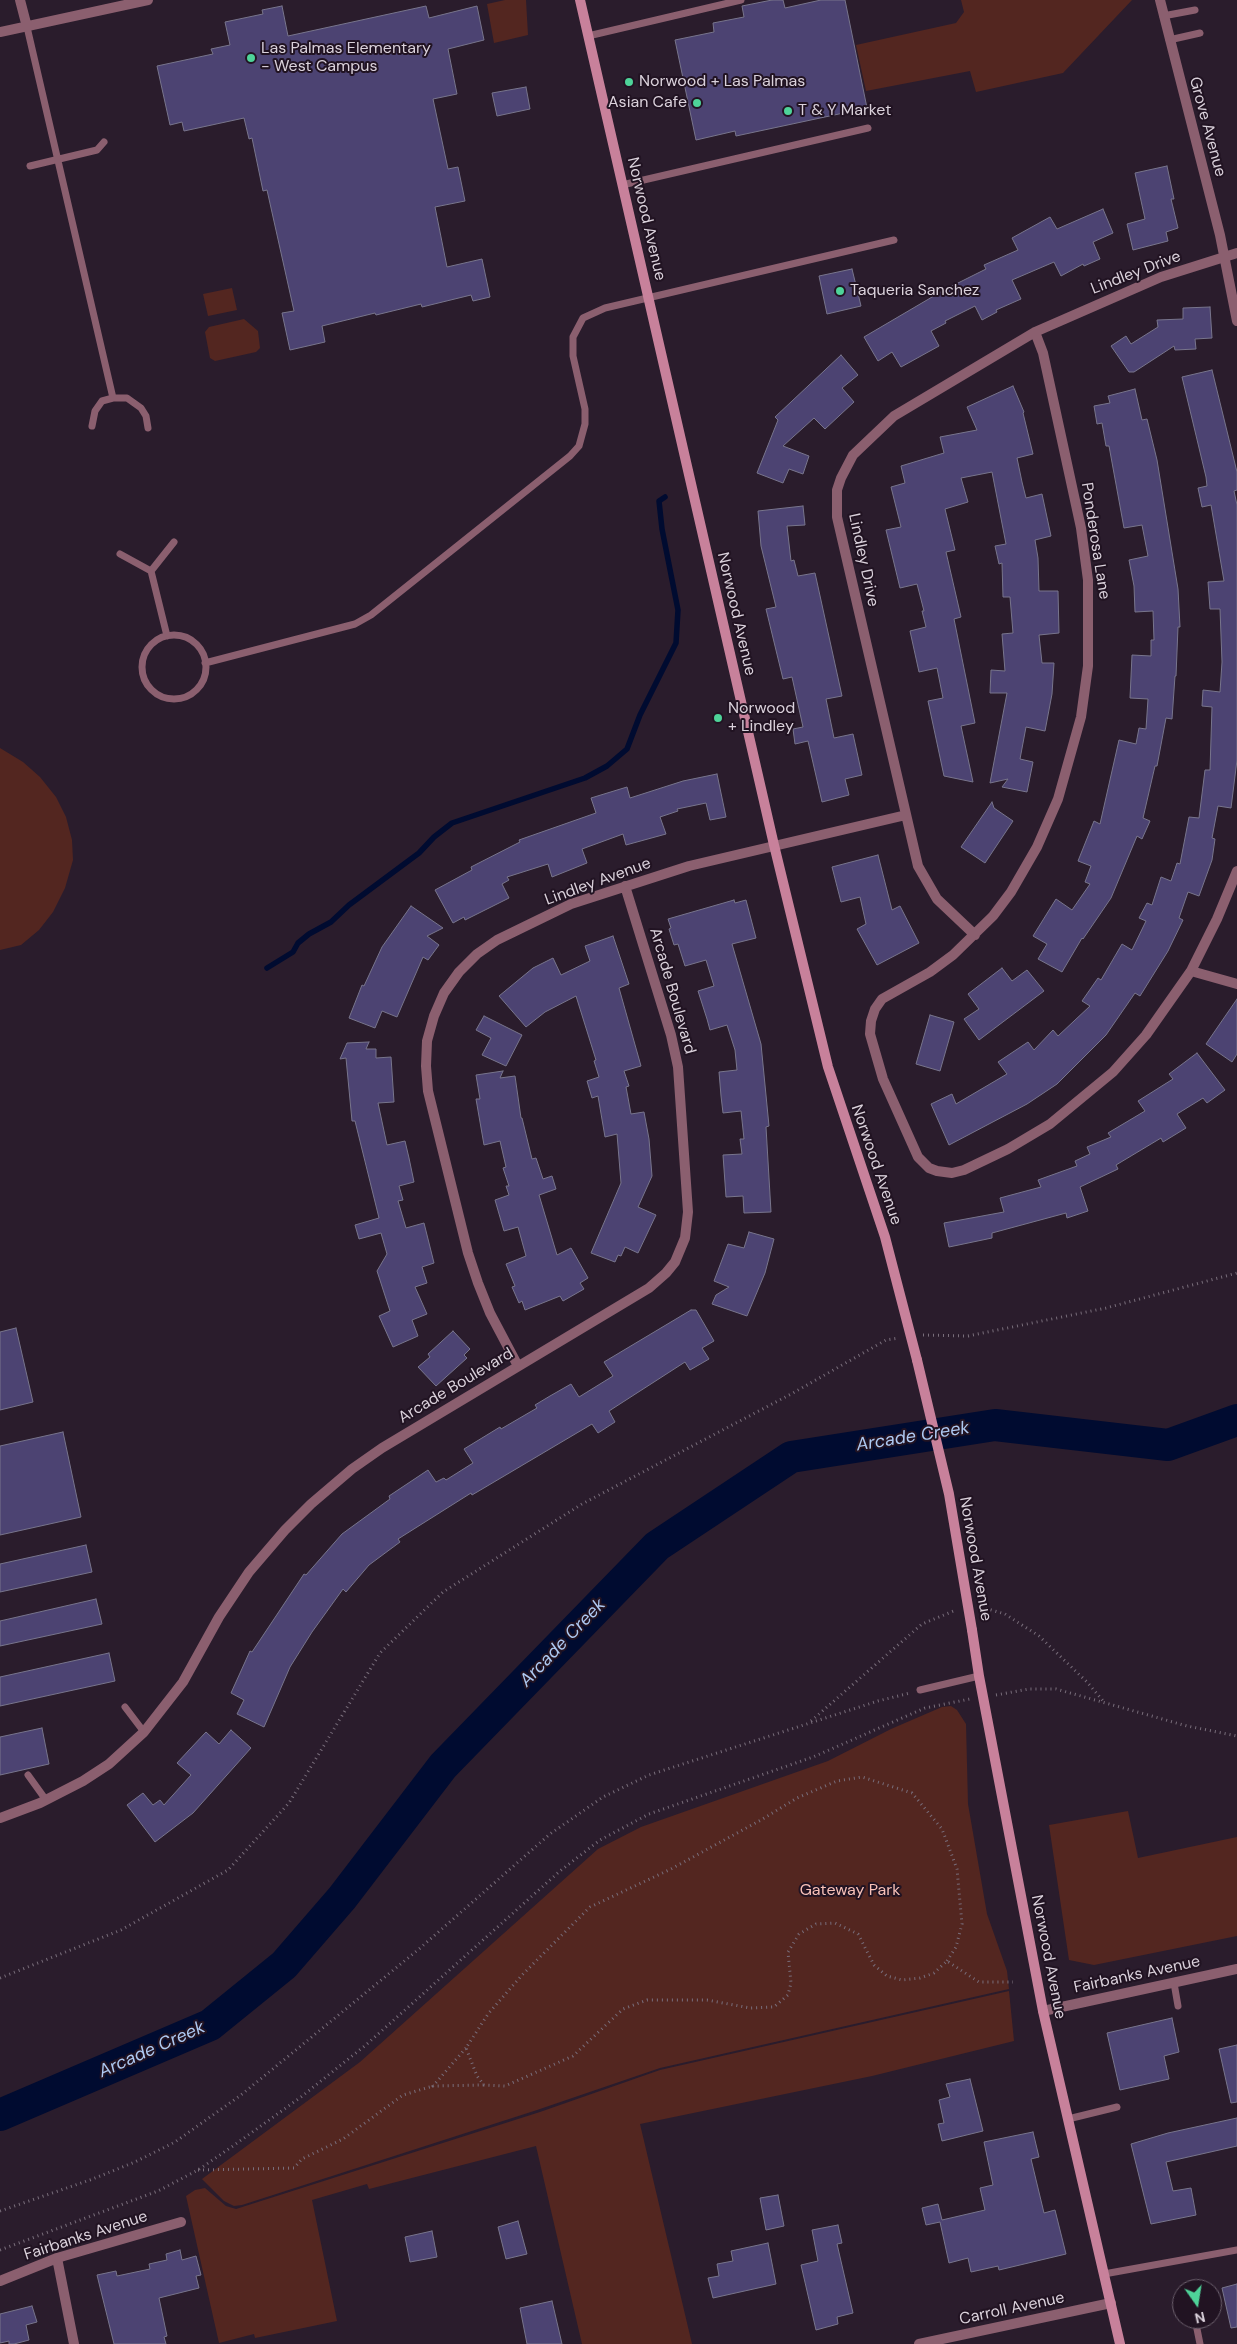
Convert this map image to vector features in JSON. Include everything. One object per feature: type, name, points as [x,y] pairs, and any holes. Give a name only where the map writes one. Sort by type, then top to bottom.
[{"type":"main road","name":"Norwood Avenue","points":[[580,0],[774,846],[828,1067],[885,1236],[912,1335],[949,1494],[979,1676],[1043,2011],[1120,2344]]},
{"type":"street","points":[[20,0],[26,27]]},
{"type":"street","points":[[0,32],[148,0]]},
{"type":"street","name":"Grove Avenue","points":[[1160,0],[1224,257],[1237,321]]},
{"type":"street","name":"Lindley Drive","points":[[976,935],[929,888],[918,866],[837,517],[838,490],[841,478],[853,455],[894,416],[1036,332],[1161,277],[1237,253]]},
{"type":"street","name":"Ponderosa Lane","points":[[1036,332],[1043,353],[1081,528],[1089,588],[1088,666],[1081,717],[1058,800],[1036,847],[1011,892],[976,935],[930,972],[882,999],[874,1009],[871,1021],[872,1038],[883,1079],[913,1150],[929,1168],[952,1173],[964,1170],[1008,1149],[1050,1124],[1113,1072],[1146,1036],[1191,971]]},
{"type":"street","name":"Lindley Avenue","points":[[518,1366],[490,1313],[468,1253],[428,1091],[426,1066],[428,1041],[434,1016],[444,993],[458,972],[477,954],[497,940],[571,904],[689,866],[906,815]]},
{"type":"street","points":[[1237,871],[1217,919],[1191,971],[1237,984]]},
{"type":"street","name":"Arcade Boulevard","points":[[0,1818],[46,1800],[83,1781],[109,1764],[144,1732],[183,1682],[219,1617],[249,1572],[310,1504],[352,1469],[382,1448],[649,1288],[675,1262],[685,1238],[688,1212],[678,1067],[671,1035],[625,886]]},
{"type":"street","name":"Fairbanks Avenue","points":[[1043,2011],[1237,1969]]},
{"type":"street","name":"Fairbanks Avenue","points":[[0,2281],[57,2258],[181,2222]]},
{"type":"street","points":[[57,2258],[74,2344]]},
{"type":"street","name":"Carroll Avenue","points":[[919,2344],[958,2340],[1111,2303]]},
{"type":"lane","points":[[588,36],[741,0]]},
{"type":"lane","points":[[1163,16],[1195,10]]},
{"type":"lane","points":[[26,27],[113,398]]},
{"type":"lane","points":[[1169,40],[1200,33]]},
{"type":"lane","points":[[622,185],[678,170],[868,128]]},
{"type":"lane","points":[[30,166],[97,150],[104,142]]},
{"type":"lane","points":[[205,663],[341,629],[363,620],[570,456],[580,446],[585,424],[584,409],[573,356],[573,336],[583,318],[605,308],[648,297],[894,240]]},
{"type":"lane","points":[[92,426],[95,411],[102,401],[113,398],[127,398],[141,408],[146,416],[148,428]]},
{"type":"lane","points":[[151,571],[174,542]]},
{"type":"lane","points":[[120,554],[151,571],[167,636]]},
{"type":"lane","points":[[167,636],[184,637],[194,642],[201,651],[205,663],[202,683],[190,695],[174,700],[163,698],[153,692],[144,679],[142,662],[148,647],[157,640],[167,636]]},
{"type":"lane","points":[[920,1690],[979,1676]]},
{"type":"lane","points":[[125,1707],[144,1732]]},
{"type":"lane","points":[[28,1776],[46,1800]]},
{"type":"lane","points":[[1174,1983],[1178,2006]]},
{"type":"lane","points":[[1068,2119],[1117,2107]]},
{"type":"lane","points":[[1104,2274],[1237,2250]]},
{"type":"lane","points":[[1197,2329],[1200,2344]]},
{"type":"path","points":[[0,1978],[121,1930],[228,1870],[288,1803],[380,1653],[443,1592],[582,1504],[793,1393],[886,1340],[912,1335],[968,1336],[1106,1308],[1237,1273]]},
{"type":"path","points":[[978,1607],[1005,1614],[1039,1636],[1087,1682],[1104,1703]]},
{"type":"path","points":[[809,1723],[922,1624],[961,1608]]},
{"type":"path","points":[[0,2250],[158,2191],[198,2170],[301,2097],[367,2044],[560,1871],[600,1840],[649,1814],[814,1757],[924,1708],[1029,1689],[1056,1690],[1186,1726],[1237,1736]]},
{"type":"path","points":[[0,2210],[90,2180],[135,2162],[176,2142],[241,2095],[419,1949],[550,1834],[603,1797],[649,1776],[878,1701],[920,1690]]},
{"type":"path","points":[[965,1695],[983,1697]]},
{"type":"path","points":[[198,2170],[294,2168],[302,2159],[343,2139],[403,2095],[433,2086],[505,2086],[572,2056],[623,2009],[647,2000],[707,2000],[750,2008],[774,2007],[788,1995],[790,1983],[788,1952],[799,1934],[816,1924],[835,1922],[858,1934],[874,1965],[887,1976],[902,1980],[920,1978],[934,1973],[947,1961],[956,1947],[962,1924],[957,1869],[942,1829],[912,1793],[862,1777],[837,1781],[796,1798],[761,1820],[672,1869],[590,1907],[522,1975],[488,2014],[466,2048],[433,2086]]},
{"type":"path","points":[[947,1961],[979,1982],[1014,1982]]},
{"type":"path","points":[[466,2048],[484,2085]]},
{"type":"green space","points":[[505,0],[526,0],[528,35],[494,43],[487,4]]},
{"type":"green space","points":[[961,0],[1132,0],[1063,73],[976,92],[970,71],[866,91],[856,45],[956,23],[964,12]]},
{"type":"green space","points":[[232,288],[237,310],[208,316],[203,294]]},
{"type":"green space","points":[[244,319],[258,331],[260,348],[256,352],[215,361],[210,358],[205,332],[209,327]]},
{"type":"green space","points":[[0,748],[23,762],[40,777],[56,797],[66,817],[72,840],[73,860],[65,888],[53,912],[39,930],[21,945],[0,950]]},
{"type":"green space","name":"Gateway Park","points":[[951,1706],[957,1710],[966,1724],[968,1804],[987,1914],[1007,1971],[1009,1989],[660,2068],[537,2110],[242,2205],[234,2206],[224,2201],[202,2179],[360,2062],[598,1849],[641,1827],[828,1761],[891,1729],[942,1707]]},
{"type":"green space","points":[[1128,1811],[1138,1858],[1237,1837],[1237,1936],[1094,1965],[1069,1960],[1049,1825]]},
{"type":"green space","points":[[1009,1991],[1014,2041],[872,2076],[640,2124],[692,2344],[582,2344],[536,2146],[369,2189],[367,2184],[312,2200],[337,2321],[255,2338],[254,2334],[219,2343],[186,2196],[195,2190],[205,2188],[226,2206],[236,2209],[540,2112],[660,2070]]},
{"type":"building","points":[[772,0],[783,0],[785,8],[821,0],[845,0],[867,108],[736,136],[735,131],[696,140],[675,40],[714,32],[713,23],[744,17],[742,6]]},
{"type":"building","points":[[282,6],[288,36],[426,6],[429,18],[477,6],[484,40],[448,49],[457,94],[433,99],[448,169],[458,167],[465,201],[435,207],[447,267],[482,259],[490,297],[473,301],[471,295],[422,307],[421,304],[376,315],[375,313],[322,326],[325,342],[290,350],[282,313],[294,311],[267,190],[263,191],[252,138],[249,139],[244,118],[184,131],[182,122],[170,125],[157,66],[213,54],[211,49],[230,45],[225,22],[263,14],[262,10]]},
{"type":"building","points":[[526,87],[530,109],[497,116],[492,93]]},
{"type":"building","points":[[1167,166],[1174,199],[1171,199],[1178,228],[1166,232],[1168,241],[1133,250],[1127,224],[1145,219],[1135,173]]},
{"type":"building","points":[[1103,209],[1113,233],[1093,242],[1100,259],[1084,266],[1083,264],[1061,276],[1054,262],[1012,280],[1021,299],[996,310],[997,312],[982,320],[975,306],[945,321],[946,323],[931,331],[939,346],[901,367],[892,352],[878,361],[864,337],[944,290],[986,269],[984,265],[1018,250],[1012,238],[1050,217],[1057,229]]},
{"type":"building","name":"Taqueria Sanchez","points":[[852,269],[861,306],[827,314],[819,276]]},
{"type":"building","points":[[1210,307],[1212,338],[1195,339],[1196,349],[1175,350],[1174,346],[1134,372],[1129,372],[1111,346],[1126,336],[1131,344],[1158,327],[1157,320],[1183,319],[1183,308]]},
{"type":"building","points":[[841,355],[858,375],[842,388],[854,402],[825,429],[814,418],[783,446],[809,456],[803,474],[789,469],[783,483],[757,473],[778,420],[775,417]]},
{"type":"building","points":[[1212,370],[1237,472],[1237,490],[1234,491],[1237,505],[1237,760],[1231,808],[1218,806],[1212,838],[1215,839],[1212,860],[1199,896],[1188,892],[1179,918],[1183,920],[1168,951],[1140,996],[1135,993],[1106,1035],[1057,1084],[1027,1104],[949,1145],[931,1104],[952,1094],[956,1104],[1007,1074],[998,1062],[1028,1042],[1034,1050],[1053,1030],[1058,1036],[1090,1006],[1082,1001],[1098,978],[1101,980],[1122,944],[1132,950],[1146,921],[1139,918],[1147,903],[1152,905],[1161,877],[1171,881],[1177,863],[1180,864],[1189,817],[1199,818],[1205,770],[1210,770],[1212,707],[1202,706],[1203,690],[1220,692],[1222,662],[1220,609],[1210,609],[1208,582],[1224,581],[1211,505],[1202,507],[1198,488],[1207,486],[1206,477],[1182,377]]},
{"type":"building","points":[[1013,386],[1024,412],[1033,454],[1017,458],[1026,498],[1042,494],[1051,536],[1035,540],[1038,558],[1039,591],[1058,591],[1059,633],[1039,635],[1042,663],[1054,663],[1052,694],[1045,731],[1026,727],[1020,759],[1033,762],[1027,792],[1002,787],[1008,779],[990,783],[1007,693],[990,693],[991,670],[1005,671],[1002,634],[1013,633],[1010,597],[1003,597],[1002,563],[999,564],[995,546],[1006,544],[992,472],[961,478],[968,502],[945,509],[955,550],[946,552],[961,617],[954,619],[975,723],[961,726],[973,782],[944,776],[928,701],[943,698],[937,668],[919,672],[910,631],[926,627],[922,611],[924,611],[917,584],[900,588],[886,530],[901,527],[891,487],[905,483],[901,466],[944,453],[940,437],[977,430],[967,407]]},
{"type":"building","points":[[1135,389],[1142,420],[1147,419],[1157,460],[1178,589],[1180,627],[1178,627],[1172,719],[1166,718],[1157,766],[1155,766],[1143,818],[1150,821],[1142,839],[1137,836],[1111,898],[1082,938],[1062,972],[1038,959],[1047,944],[1033,936],[1056,899],[1072,910],[1090,884],[1085,882],[1091,866],[1078,861],[1094,821],[1100,824],[1119,740],[1136,744],[1139,728],[1146,729],[1148,699],[1130,698],[1132,655],[1151,656],[1151,640],[1154,640],[1153,611],[1135,612],[1134,586],[1129,560],[1148,556],[1142,525],[1124,528],[1109,446],[1106,446],[1102,423],[1097,424],[1094,406],[1110,403],[1108,396]]},
{"type":"building","points":[[803,506],[805,525],[787,526],[791,561],[794,560],[798,576],[815,573],[842,696],[826,699],[834,738],[853,734],[862,775],[845,779],[849,795],[822,802],[808,741],[795,744],[793,729],[803,727],[792,677],[783,679],[766,609],[776,607],[761,546],[758,511]]},
{"type":"building","points":[[717,774],[726,817],[710,820],[706,803],[677,809],[678,811],[660,817],[666,834],[626,845],[623,834],[582,849],[587,863],[552,877],[548,864],[507,877],[509,880],[502,884],[509,898],[465,920],[464,917],[453,923],[435,890],[472,870],[471,867],[520,842],[519,840],[596,813],[591,798],[627,787],[630,798],[683,781]]},
{"type":"building","points":[[992,802],[994,808],[1013,821],[985,863],[961,847]]},
{"type":"building","points":[[878,855],[892,910],[900,906],[919,943],[877,965],[857,929],[866,924],[860,897],[841,902],[832,867]]},
{"type":"building","points":[[734,900],[735,903],[746,900],[756,938],[732,944],[761,1044],[769,1126],[766,1127],[771,1212],[744,1213],[743,1196],[726,1197],[723,1155],[742,1154],[740,1139],[744,1139],[741,1111],[723,1113],[719,1072],[737,1070],[735,1050],[727,1025],[710,1030],[698,991],[714,986],[706,960],[685,966],[678,944],[674,945],[669,929],[671,928],[668,919]]},
{"type":"building","points":[[411,906],[443,928],[427,936],[439,945],[428,960],[423,957],[397,1017],[382,1011],[375,1028],[349,1018],[362,985],[364,986],[382,947]]},
{"type":"building","points":[[613,936],[629,984],[619,988],[641,1066],[624,1071],[629,1086],[626,1087],[631,1114],[644,1112],[649,1139],[652,1176],[638,1207],[656,1215],[638,1253],[625,1247],[621,1256],[618,1255],[615,1262],[591,1253],[621,1183],[617,1134],[605,1137],[598,1096],[592,1098],[587,1081],[599,1077],[594,1061],[596,1060],[576,996],[545,1012],[526,1027],[499,996],[533,968],[553,958],[561,975],[590,961],[585,946]]},
{"type":"building","points":[[1002,968],[1012,981],[1027,970],[1044,991],[979,1040],[964,1019],[979,1009],[968,994]]},
{"type":"building","points":[[1237,999],[1237,1054],[1232,1062],[1206,1044]]},
{"type":"building","points":[[930,1015],[954,1022],[940,1071],[916,1064]]},
{"type":"building","points":[[484,1016],[522,1035],[506,1066],[482,1055],[491,1038],[476,1030]]},
{"type":"building","points":[[369,1042],[366,1049],[376,1049],[376,1058],[391,1057],[394,1102],[378,1103],[387,1145],[405,1141],[414,1182],[399,1186],[403,1200],[398,1201],[406,1228],[424,1223],[434,1263],[422,1267],[427,1283],[415,1287],[427,1314],[412,1320],[418,1336],[393,1347],[379,1316],[390,1311],[377,1271],[387,1254],[381,1233],[359,1239],[355,1225],[379,1218],[355,1121],[352,1121],[346,1058],[340,1059],[347,1043]]},
{"type":"building","points":[[1197,1053],[1225,1090],[1207,1103],[1203,1098],[1177,1114],[1186,1128],[1163,1142],[1161,1138],[1116,1165],[1118,1169],[1080,1187],[1088,1211],[1067,1218],[1066,1213],[992,1233],[992,1238],[949,1247],[944,1223],[1004,1212],[1000,1198],[1041,1187],[1038,1180],[1077,1166],[1075,1161],[1090,1154],[1087,1147],[1111,1137],[1108,1133],[1145,1111],[1138,1101],[1173,1079],[1169,1074]]},
{"type":"building","points":[[503,1071],[500,1078],[515,1076],[521,1118],[532,1159],[536,1158],[543,1179],[552,1176],[556,1189],[539,1195],[557,1255],[571,1248],[588,1278],[580,1283],[584,1289],[563,1301],[560,1296],[525,1310],[522,1301],[519,1303],[512,1287],[515,1286],[506,1264],[526,1256],[518,1227],[504,1231],[495,1200],[509,1195],[506,1186],[509,1186],[503,1168],[506,1167],[500,1141],[484,1145],[476,1099],[480,1099],[476,1075]]},
{"type":"building","points":[[749,1232],[774,1239],[765,1273],[747,1316],[712,1304],[716,1295],[729,1287],[714,1281],[728,1244],[744,1248]]},
{"type":"building","points":[[691,1310],[696,1310],[714,1341],[702,1348],[709,1359],[690,1370],[685,1362],[609,1411],[615,1422],[598,1433],[592,1424],[472,1495],[471,1493],[398,1539],[400,1542],[369,1565],[346,1592],[343,1589],[312,1632],[290,1667],[264,1727],[237,1714],[244,1700],[231,1693],[250,1651],[252,1652],[304,1574],[306,1575],[342,1534],[390,1499],[389,1496],[428,1470],[436,1482],[444,1478],[446,1480],[473,1463],[464,1449],[500,1427],[501,1429],[537,1408],[535,1405],[550,1396],[571,1384],[579,1397],[613,1376],[604,1362]]},
{"type":"building","points":[[16,1328],[33,1402],[0,1410],[0,1332]]},
{"type":"building","points":[[453,1331],[470,1349],[464,1355],[467,1358],[436,1386],[418,1367],[430,1357],[428,1354]]},
{"type":"building","points":[[63,1432],[81,1517],[0,1535],[0,1446]]},
{"type":"building","points":[[86,1545],[92,1572],[0,1592],[0,1564]]},
{"type":"building","points":[[96,1599],[102,1624],[0,1646],[0,1621]]},
{"type":"building","points":[[109,1653],[115,1681],[0,1706],[0,1677]]},
{"type":"building","points":[[42,1728],[49,1764],[0,1775],[0,1737]]},
{"type":"building","points":[[231,1730],[251,1748],[193,1813],[155,1842],[127,1805],[143,1793],[153,1805],[160,1800],[164,1805],[191,1775],[177,1763],[206,1732],[219,1744]]},
{"type":"building","points":[[1172,2018],[1179,2052],[1164,2056],[1169,2079],[1120,2090],[1107,2033]]},
{"type":"building","points":[[1237,2045],[1237,2102],[1231,2103],[1219,2049]]},
{"type":"building","points":[[970,2079],[983,2131],[942,2141],[938,2124],[944,2123],[939,2100],[950,2097],[946,2084]]},
{"type":"building","points":[[1237,2118],[1237,2146],[1166,2162],[1173,2191],[1191,2188],[1196,2215],[1151,2224],[1131,2144],[1168,2133]]},
{"type":"building","points":[[1033,2132],[1039,2157],[1031,2159],[1044,2213],[1055,2210],[1066,2254],[999,2270],[998,2266],[971,2272],[968,2258],[949,2263],[940,2222],[926,2225],[922,2208],[938,2204],[942,2220],[985,2210],[980,2188],[993,2185],[984,2142]]},
{"type":"building","points":[[778,2195],[784,2226],[766,2230],[760,2198]]},
{"type":"building","points":[[518,2221],[527,2254],[506,2259],[498,2227]]},
{"type":"building","points":[[838,2225],[842,2243],[837,2244],[853,2313],[837,2317],[838,2324],[816,2330],[801,2265],[818,2261],[812,2230]]},
{"type":"building","points":[[432,2231],[437,2257],[410,2262],[405,2237]]},
{"type":"building","points":[[768,2243],[776,2284],[713,2298],[708,2278],[719,2276],[717,2264],[733,2261],[731,2251]]},
{"type":"building","points":[[180,2250],[182,2260],[196,2256],[201,2275],[196,2276],[199,2288],[159,2298],[167,2336],[164,2337],[166,2344],[114,2344],[97,2275],[116,2271],[117,2276],[150,2269],[149,2264],[167,2260],[166,2254]]},
{"type":"building","points":[[1237,2284],[1237,2327],[1231,2328],[1222,2288]]},
{"type":"building","points":[[552,2301],[562,2344],[527,2344],[520,2308]]},
{"type":"building","points":[[32,2306],[37,2322],[26,2325],[29,2340],[14,2344],[9,2344],[9,2341],[0,2343],[0,2314]]},
{"type":"waterway","points":[[267,968],[293,952],[298,943],[309,934],[331,922],[349,905],[419,853],[434,837],[452,823],[585,778],[607,766],[627,749],[640,715],[676,643],[678,610],[662,529],[659,501],[665,497]]},
{"type":"waterway","name":"Arcade Creek","points":[[0,2115],[210,2025],[284,1965],[342,1898],[443,1766],[657,1546],[791,1457],[995,1425],[1168,1445],[1237,1420]]},
{"type":"place","name":"Las Palmas Elementary - West Campus","points":[[251,58]]},
{"type":"place","name":"Norwood + Las Palmas","points":[[629,82]]},
{"type":"place","name":"Asian Cafe","points":[[697,103]]},
{"type":"place","name":"T & Y Market","points":[[788,111]]},
{"type":"place","name":"Taqueria Sanchez","points":[[840,291]]},
{"type":"place","name":"Norwood + Lindley","points":[[718,718]]}]
